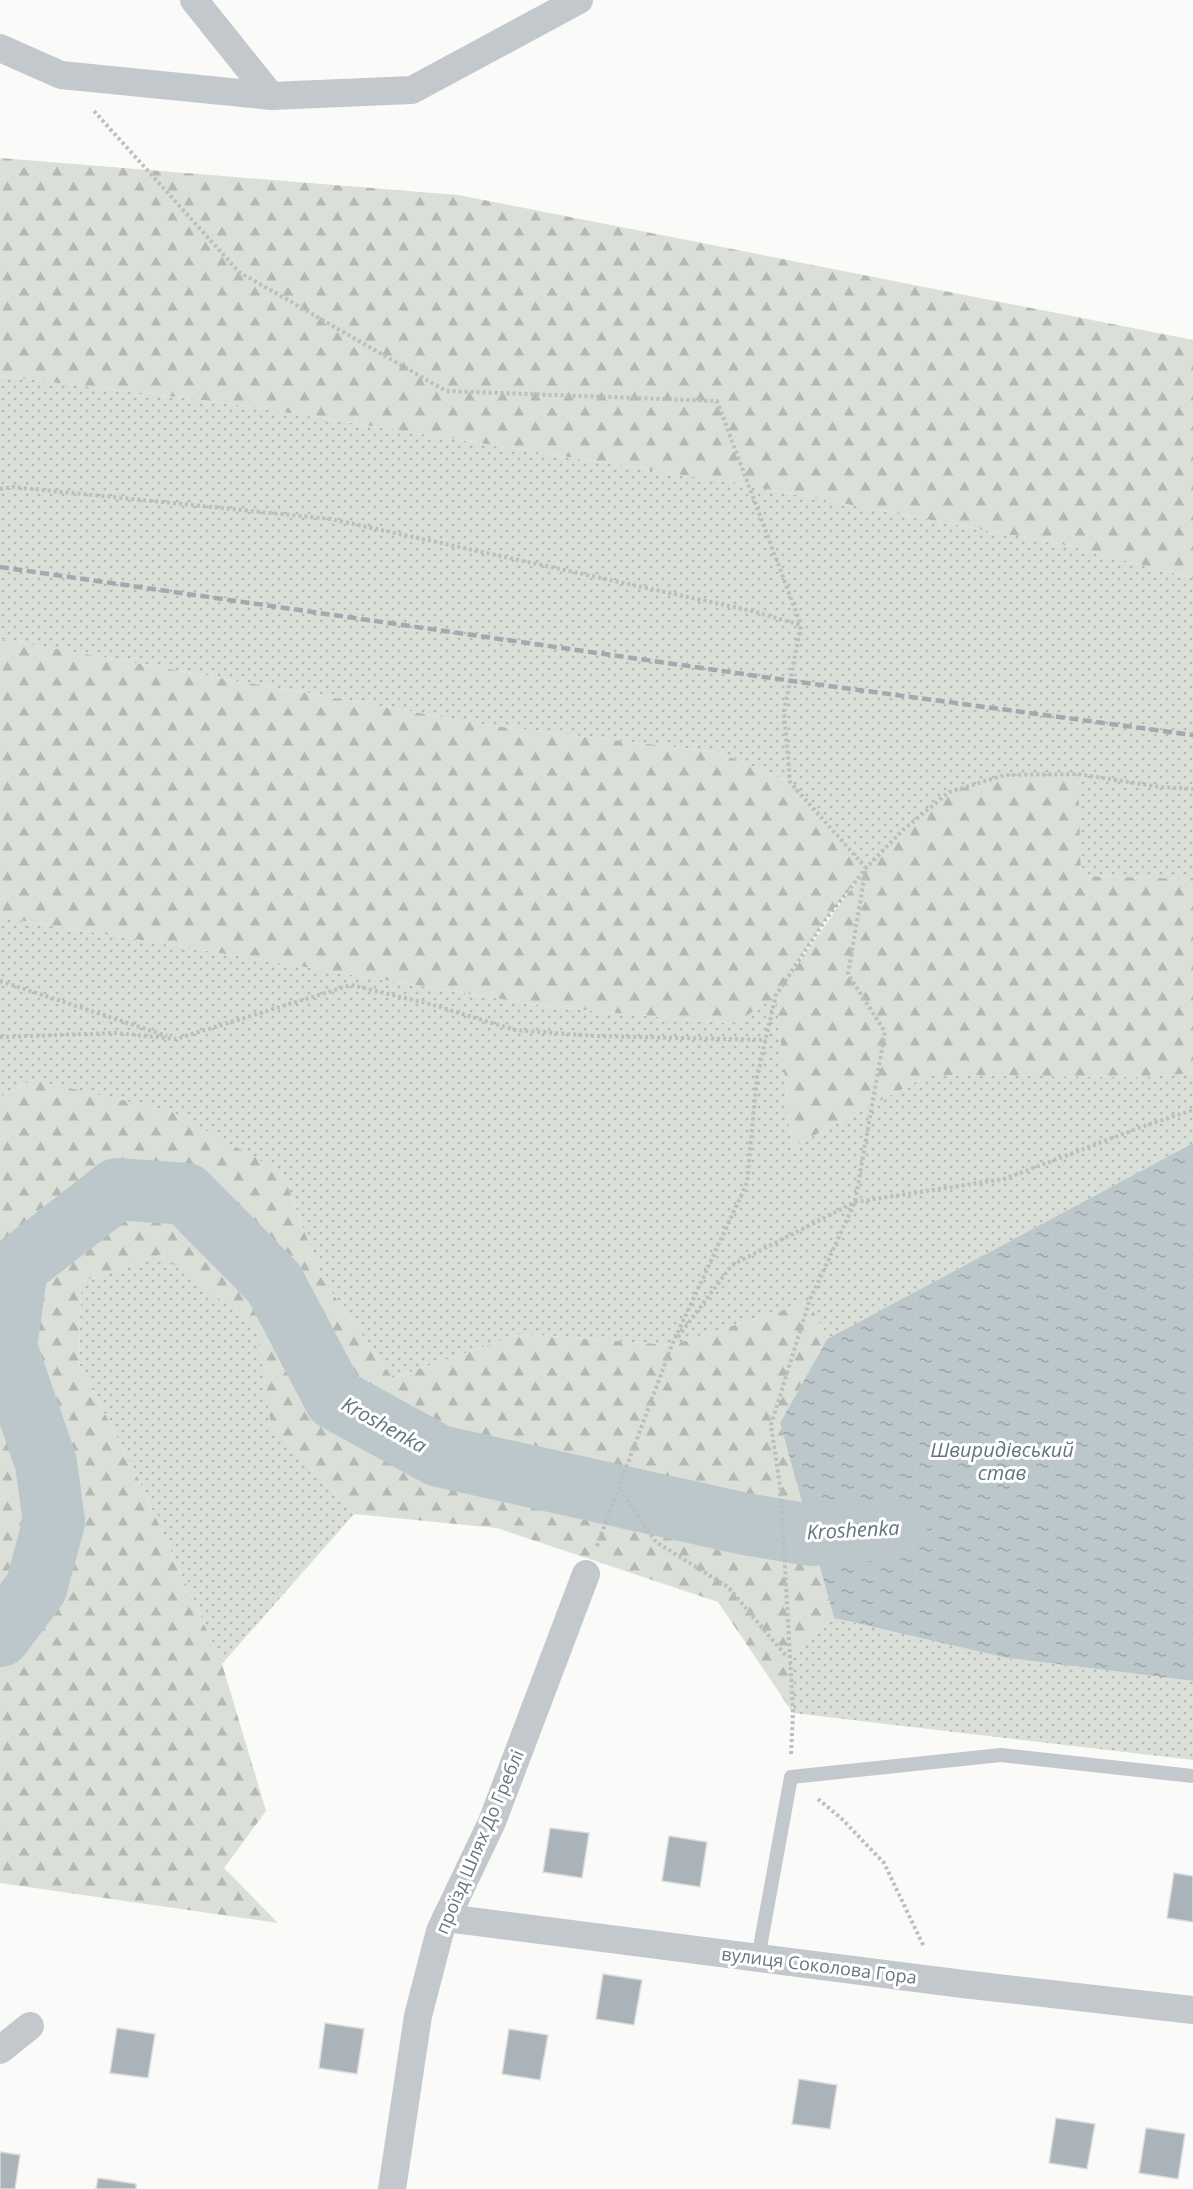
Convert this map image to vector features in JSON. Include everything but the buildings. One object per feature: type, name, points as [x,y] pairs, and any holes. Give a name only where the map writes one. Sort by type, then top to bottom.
[{"type":"street","points":[[194,0],[271,96]]},
{"type":"street","points":[[0,48],[62,75],[271,96],[412,90],[579,0]]},
{"type":"street","name":"проїзд Шлях До Греблі","points":[[392,2189],[418,2016],[446,1918],[492,1822],[586,1574]]},
{"type":"street","name":"вулиця Соколова Гора","points":[[446,1918],[1193,2010]]},
{"type":"street","points":[[0,2050],[30,2026]]},
{"type":"lane","points":[[758,1958],[791,1777],[1001,1755],[1193,1776]]},
{"type":"path","points":[[62,75],[239,272],[446,391],[717,402],[801,626],[784,712],[790,782],[866,868]]},
{"type":"path","points":[[0,489],[13,487],[331,519],[752,611],[801,626]]},
{"type":"path","points":[[586,1574],[620,1490],[672,1345],[747,1184],[757,1077],[776,995],[826,919],[866,868],[903,830],[949,792],[1005,775],[1078,774],[1160,787],[1193,789]]},
{"type":"path","points":[[866,868],[848,974],[885,1032],[855,1202],[809,1302],[771,1425],[781,1493],[788,1658],[793,1713],[791,1777],[841,1818],[884,1863],[927,1953]]},
{"type":"path","points":[[0,981],[176,1039]]},
{"type":"path","points":[[0,1037],[116,1033],[176,1039],[351,986],[430,1004],[515,1030],[596,1036],[766,1040]]},
{"type":"path","points":[[672,1345],[732,1265],[855,1202],[1004,1179],[1193,1110]]},
{"type":"path","points":[[620,1490],[656,1542],[728,1587],[788,1658]]},
{"type":"green space","points":[[0,158],[458,195],[1193,340],[1193,578],[1065,545],[734,483],[226,403],[0,376]]},
{"type":"green space","points":[[0,376],[226,403],[734,483],[1065,545],[1193,578],[1193,879],[1081,876],[1077,774],[949,792],[903,830],[866,868],[790,782],[717,752],[493,726],[0,639]]},
{"type":"green space","points":[[0,639],[493,726],[717,752],[790,782],[866,868],[903,830],[949,792],[1005,775],[1078,774],[1081,876],[1193,879],[1193,1073],[1147,1077],[929,1075],[792,1147],[776,996],[734,1024],[543,1006],[0,917]],"holes":[[[856,882],[789,976],[826,919]]]},
{"type":"green space","points":[[0,917],[543,1006],[734,1024],[776,995],[792,1147],[929,1075],[1147,1077],[1193,1073],[1193,1143],[827,1339],[809,1302],[672,1345],[521,1334],[393,1378],[322,1279],[283,1173],[33,1080],[0,1097]]},
{"type":"green space","points":[[33,1080],[171,1111],[283,1173],[322,1279],[393,1378],[521,1334],[672,1345],[809,1302],[827,1339],[780,1423],[834,1618],[788,1658],[793,1713],[718,1602],[497,1528],[354,1514],[271,1425],[256,1326],[160,1255],[81,1282],[79,1364],[137,1476],[222,1664],[266,1811],[224,1868],[278,1923],[0,1883],[0,1097]]},
{"type":"green space","points":[[160,1255],[257,1326],[271,1425],[354,1514],[222,1664],[137,1476],[79,1364],[81,1282]]},
{"type":"green space","points":[[834,1618],[1007,1658],[1193,1681],[1193,1760],[793,1713],[788,1658]]},
{"type":"water","name":"Швиридівський став","points":[[1193,1143],[1193,1681],[1007,1658],[834,1618],[780,1423],[827,1339]]},
{"type":"waterway","name":"Kroshenka","points":[[0,1636],[36,1588],[54,1522],[46,1463],[6,1347],[17,1267],[117,1189],[186,1194],[274,1283],[335,1399],[439,1456],[745,1524],[811,1535],[896,1528]]},
{"type":"railway","points":[[0,567],[792,681],[1193,735]]}]
